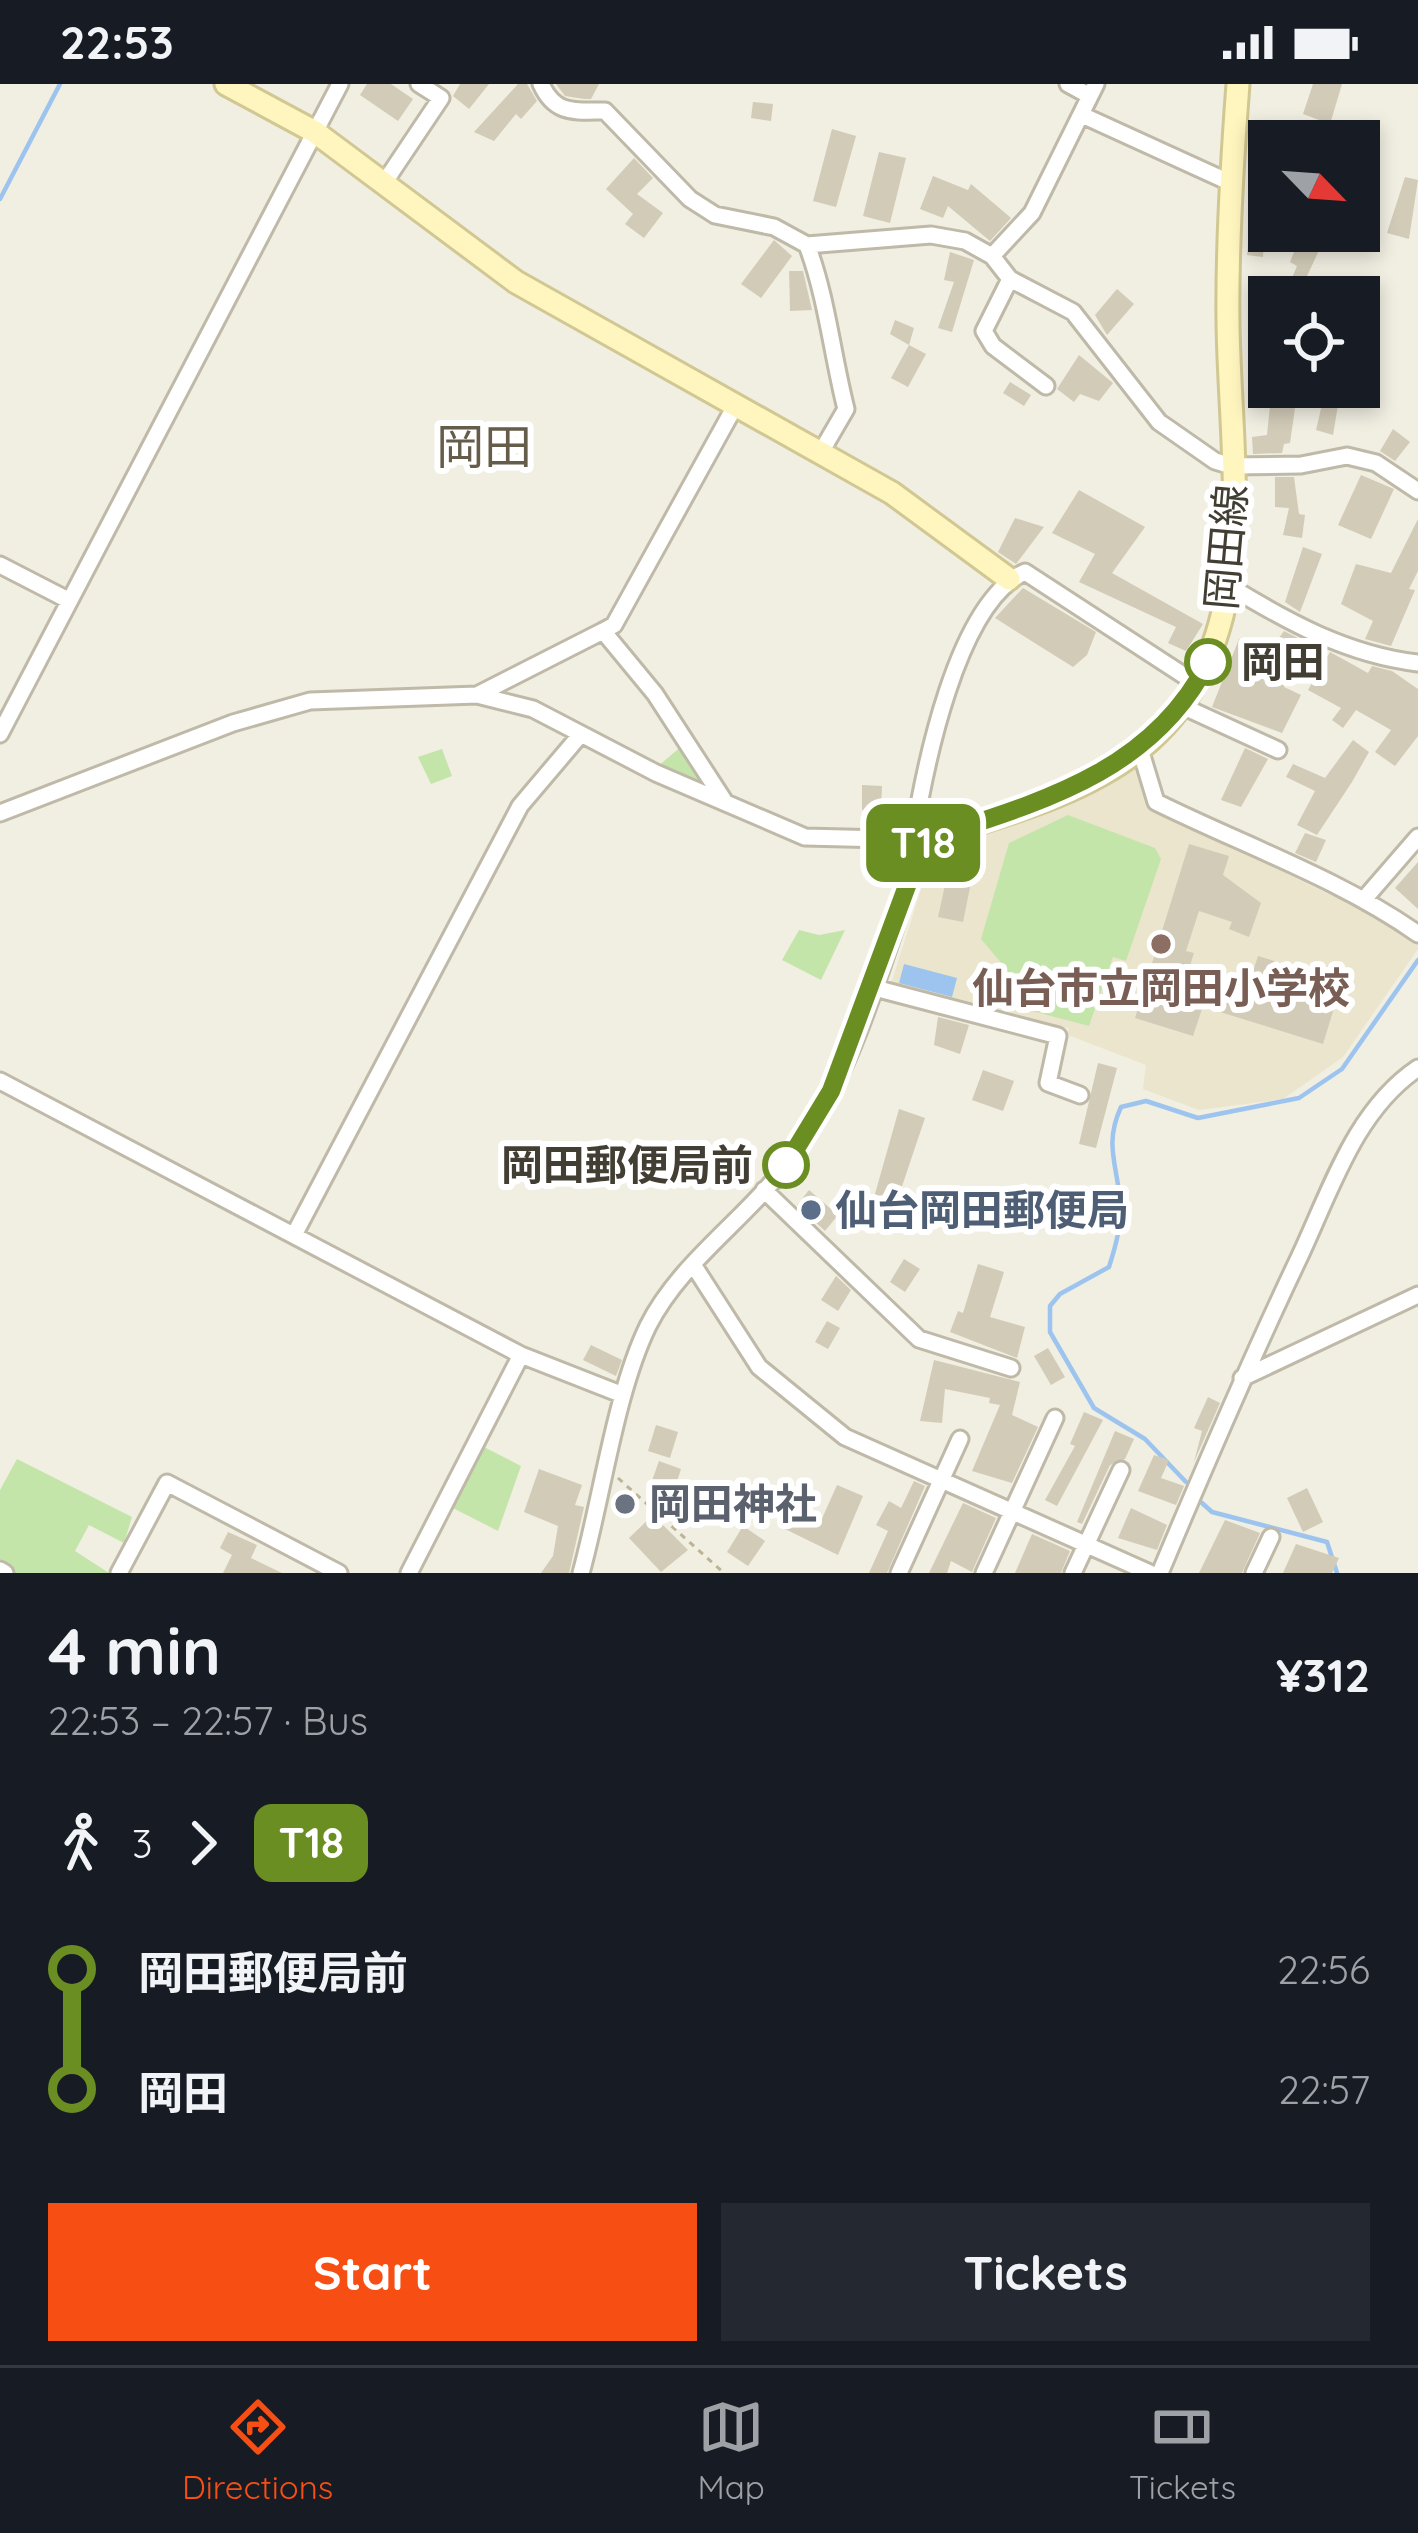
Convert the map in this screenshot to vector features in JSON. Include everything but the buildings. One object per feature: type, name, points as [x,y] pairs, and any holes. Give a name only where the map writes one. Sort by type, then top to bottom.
[{"type":"street","points":[[226,84],[315,132],[516,282],[892,494],[1009,579]]},
{"type":"street","points":[[0,734],[340,84]]},
{"type":"street","points":[[384,183],[441,98],[419,84]]},
{"type":"street","points":[[541,84],[549,102],[561,111],[605,111],[690,199],[715,215],[774,227],[807,245],[932,235],[965,241],[992,256],[1010,279],[1073,311],[1160,422],[1215,461],[1232,466],[1301,465],[1347,456],[1376,463],[1418,490]]},
{"type":"street","points":[[992,256],[1032,213],[1093,90],[1068,84]]},
{"type":"street","name":"岡田線","points":[[919,839],[1063,792],[1140,748],[1182,706],[1218,635],[1229,586],[1231,183],[1238,84]]},
{"type":"street","points":[[1082,115],[1231,183]]},
{"type":"street","points":[[807,245],[825,292],[827,330],[845,409],[820,452]]},
{"type":"street","points":[[1010,279],[984,331],[993,346],[1046,386]]},
{"type":"street","points":[[477,695],[614,625],[734,408]]},
{"type":"street","points":[[0,565],[68,600]]},
{"type":"street","points":[[581,1573],[623,1396],[649,1325],[694,1266],[786,1166],[831,1091],[872,987],[919,839],[922,777],[955,669],[979,620],[1009,579],[1024,572],[1197,683]]},
{"type":"street","points":[[1229,586],[1274,614],[1373,658],[1418,663]]},
{"type":"street","points":[[603,631],[655,694],[725,802]]},
{"type":"street","points":[[0,813],[233,723],[310,701],[477,695],[533,709],[805,837],[919,839]]},
{"type":"street","points":[[1182,706],[1277,750]]},
{"type":"street","points":[[293,1235],[520,806],[580,734]]},
{"type":"street","points":[[1140,748],[1156,802],[1333,888],[1366,897],[1418,934]]},
{"type":"street","points":[[1366,897],[1418,837]]},
{"type":"street","points":[[872,987],[1058,1036],[1048,1083],[1080,1095]]},
{"type":"street","points":[[1160,1573],[1242,1378],[1363,1123],[1393,1085],[1418,1068]]},
{"type":"street","points":[[0,1081],[521,1354],[623,1396]]},
{"type":"street","points":[[764,1190],[919,1339],[1011,1368]]},
{"type":"street","points":[[694,1266],[759,1366],[845,1437],[1150,1573]]},
{"type":"street","points":[[1242,1378],[1418,1295]]},
{"type":"street","points":[[409,1573],[521,1354]]},
{"type":"street","points":[[984,1573],[1055,1418]]},
{"type":"street","points":[[899,1573],[960,1439]]},
{"type":"street","points":[[1073,1573],[1121,1470]]},
{"type":"street","points":[[119,1573],[167,1483],[338,1573]]},
{"type":"street","points":[[1254,1573],[1271,1537]]},
{"type":"path","points":[[609,1470],[724,1573]]},
{"type":"shaded area","name":"仙台市立岡田小学校","points":[[1136,768],[1145,772],[1147,804],[1332,896],[1359,903],[1418,938],[1418,949],[1343,1057],[1283,1099],[1199,1110],[1143,1089],[1146,1065],[1068,1035],[1068,1028],[890,987],[932,855],[1100,790]]},
{"type":"green space","points":[[683,745],[702,775],[698,782],[657,767]]},
{"type":"green space","points":[[442,749],[452,776],[431,784],[418,757]]},
{"type":"green space","points":[[1068,815],[1155,848],[1161,859],[1126,961],[1113,957],[1089,1026],[994,1001],[1003,965],[981,939],[1009,843]]},
{"type":"green space","points":[[799,930],[819,935],[845,930],[821,980],[782,960]]},
{"type":"green space","points":[[480,1445],[521,1466],[498,1531],[449,1506]]},
{"type":"green space","points":[[17,1459],[132,1517],[124,1543],[89,1525],[75,1551],[109,1573],[0,1573],[0,1490]]},
{"type":"water","points":[[904,964],[957,978],[952,997],[899,983]]},
{"type":"waterway","points":[[0,199],[60,84]]},
{"type":"waterway","points":[[1186,1482],[1145,1439],[1094,1408],[1050,1332],[1050,1306],[1060,1294],[1109,1267],[1120,1218],[1112,1143],[1121,1107],[1146,1101],[1198,1118],[1299,1098],[1342,1069],[1418,960]]},
{"type":"waterway","points":[[1202,1503],[1212,1512],[1327,1542],[1337,1573]]},
{"type":"bus line","name":"T18","points":[[786,1165],[831,1091],[924,840],[1063,792],[1108,771],[1140,748],[1182,706],[1208,662]]},
{"type":"place","name":"岡田","points":[[1208,662]]},
{"type":"place","name":"仙台市立岡田小学校","points":[[1161,944]]},
{"type":"place","name":"岡田郵便局前","points":[[786,1165]]},
{"type":"place","name":"仙台岡田郵便局","points":[[811,1210]]},
{"type":"place","name":"岡田神社","points":[[625,1504]]},
{"type":"district","name":"岡田","points":[[484,447]]}]
